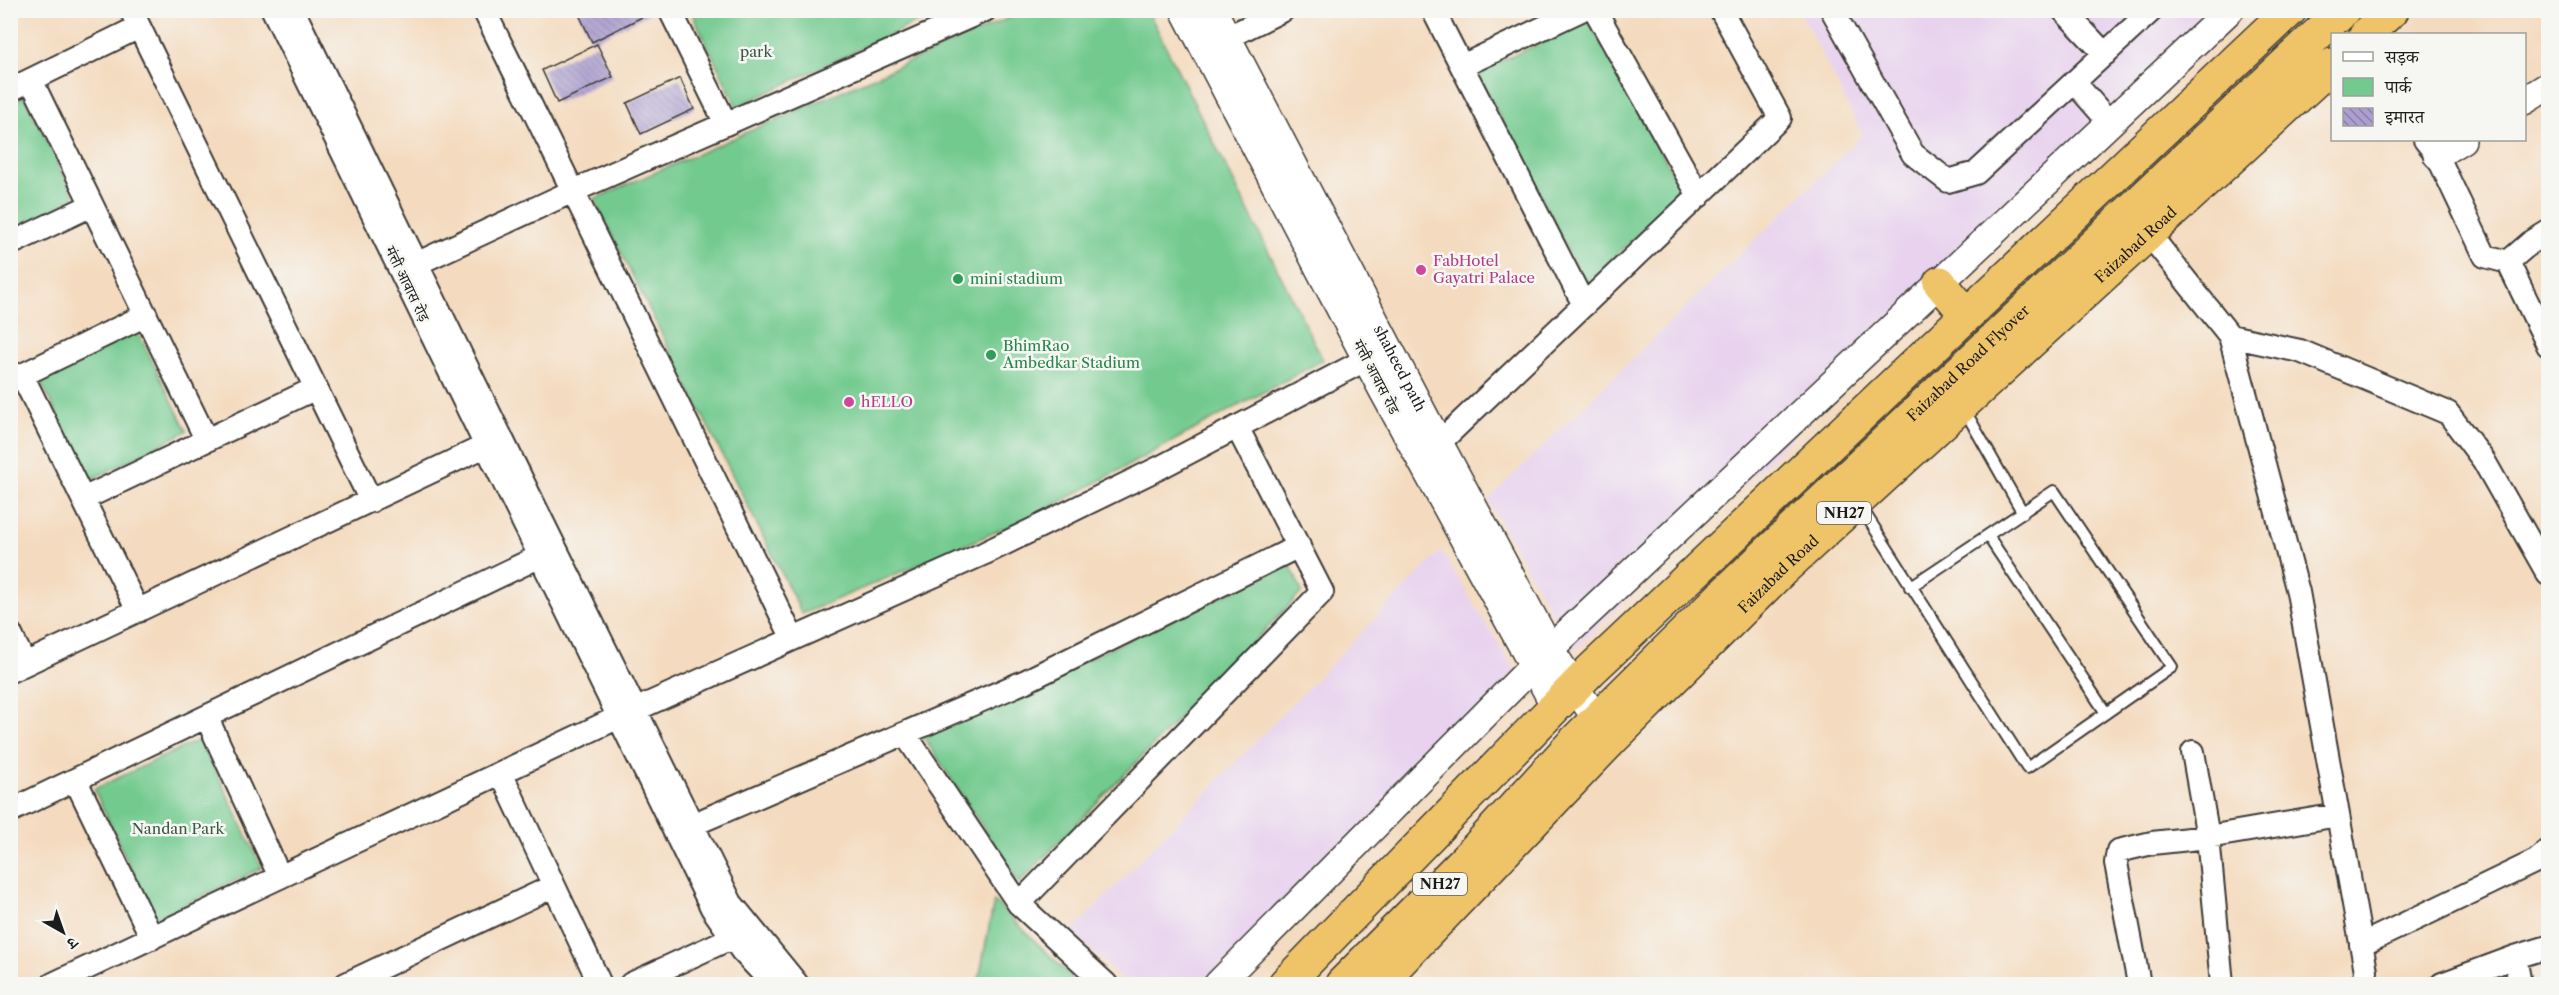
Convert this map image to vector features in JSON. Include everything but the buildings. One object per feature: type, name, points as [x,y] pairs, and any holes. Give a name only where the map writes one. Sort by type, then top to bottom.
[{"type":"highway","points":[[1285,984],[1566,697],[1966,314],[2290,10]]},
{"type":"highway","name":"Faizabad Road Flyover","points":[[1342,984],[1587,730],[1726,592],[2343,10]]},
{"type":"highway","points":[[2367,33],[2392,10]]},
{"type":"highway","name":"Faizabad Road","points":[[1378,984],[1611,740],[1781,571],[2331,66]]},
{"type":"highway","points":[[1940,283],[1966,314]]},
{"type":"highway","name":"मंत्ती आवास रोड","points":[[1566,697],[1587,730]]},
{"type":"street","name":"मंत्ती आवास रोड़","points":[[273,10],[494,442],[683,829],[731,903],[741,933]]},
{"type":"street","points":[[10,633],[18,668],[494,442],[416,264],[293,10]]},
{"type":"street","points":[[484,10],[793,639]]},
{"type":"street","points":[[670,10],[726,124]]},
{"type":"street","name":"मंत्ती आवास रोड","points":[[1184,10],[1314,233],[1366,359],[1566,697]]},
{"type":"street","name":"shaheed path","points":[[1213,10],[1314,233],[1439,443],[1542,658]]},
{"type":"street","points":[[1226,38],[1282,10]]},
{"type":"street","points":[[1433,10],[1584,305]]},
{"type":"street","points":[[1462,66],[1581,10]]},
{"type":"street","points":[[1595,10],[1699,196]]},
{"type":"street","points":[[1439,443],[1780,118],[1721,10]]},
{"type":"street","points":[[2063,10],[2105,54]]},
{"type":"street","points":[[1842,14],[1913,154],[1948,181],[1976,173],[2152,10]]},
{"type":"street","points":[[1218,984],[1542,658],[2230,10]]},
{"type":"street","points":[[416,264],[573,191],[984,11]]},
{"type":"street","points":[[10,90],[135,19],[371,501]]},
{"type":"street","points":[[31,80],[206,439]]},
{"type":"street","points":[[2074,82],[2110,123]]},
{"type":"street","points":[[2526,99],[2548,86]]},
{"type":"street","points":[[2458,141],[2431,147],[2485,256],[2508,261]]},
{"type":"street","points":[[10,244],[92,205]]},
{"type":"street","points":[[2508,261],[2548,232]]},
{"type":"street","points":[[2149,234],[2230,336],[2298,592],[2366,971],[2364,984]]},
{"type":"street","points":[[2508,261],[2548,345]]},
{"type":"street","points":[[138,611],[83,499],[16,378],[146,315]]},
{"type":"street","points":[[2230,336],[2300,351],[2448,413],[2484,461],[2548,574]]},
{"type":"street","points":[[53,984],[627,713],[985,553],[1237,427],[1366,359]]},
{"type":"street","points":[[83,499],[316,388]]},
{"type":"street","points":[[1019,904],[1322,592],[1237,427]]},
{"type":"street","points":[[683,829],[1026,681],[1299,546]]},
{"type":"street","points":[[10,811],[548,553]]},
{"type":"street","points":[[207,718],[280,877]]},
{"type":"street","points":[[905,734],[1019,904],[1106,984]]},
{"type":"street","points":[[2193,752],[2208,837],[2222,984]]},
{"type":"street","points":[[501,773],[600,984]]},
{"type":"street","points":[[76,781],[152,938]]},
{"type":"street","points":[[2139,984],[2116,863],[2118,851],[2152,843],[2208,837],[2338,815]]},
{"type":"street","points":[[2361,945],[2536,861],[2548,850]]},
{"type":"street","points":[[346,984],[554,886]]},
{"type":"street","points":[[631,984],[741,933]]},
{"type":"street","points":[[741,933],[773,984]]},
{"type":"street","points":[[741,933],[797,984]]},
{"type":"street","points":[[2453,982],[2515,957],[2548,947]]},
{"type":"street","points":[[2515,957],[2520,984]]},
{"type":"lane","points":[[1962,406],[2023,513]]},
{"type":"lane","points":[[1857,501],[1910,587],[2027,768],[2172,667],[2054,491],[1910,587]]},
{"type":"lane","points":[[1988,536],[2106,713]]},
{"type":"shaded area","points":[[1800,11],[2249,11],[1959,274],[1574,651],[1488,500],[1863,135]]},
{"type":"shaded area","points":[[1441,551],[1517,673],[1204,984],[1127,984],[1072,931]]},
{"type":"green space","name":"park","points":[[691,11],[940,11],[737,107]]},
{"type":"green space","name":"mini stadium","points":[[1025,11],[1148,11],[1323,360],[1040,513],[802,614],[594,199]]},
{"type":"green space","points":[[1589,21],[1683,192],[1585,285],[1477,72]]},
{"type":"green space","points":[[24,96],[75,198],[11,230],[11,103]]},
{"type":"green space","points":[[137,331],[187,431],[90,480],[40,380]]},
{"type":"green space","points":[[1290,564],[1302,592],[1019,883],[923,736]]},
{"type":"green space","name":"Nandan Park","points":[[201,739],[262,868],[154,919],[94,789]]},
{"type":"green space","points":[[994,901],[1079,984],[978,984]]},
{"type":"place","name":"FabHotel Gayatri Palace","points":[[1421,270]]},
{"type":"place","name":"mini stadium","points":[[958,279]]},
{"type":"place","name":"BhimRao Ambedkar Stadium","points":[[991,355]]},
{"type":"place","name":"hELLO","points":[[849,402]]}]
